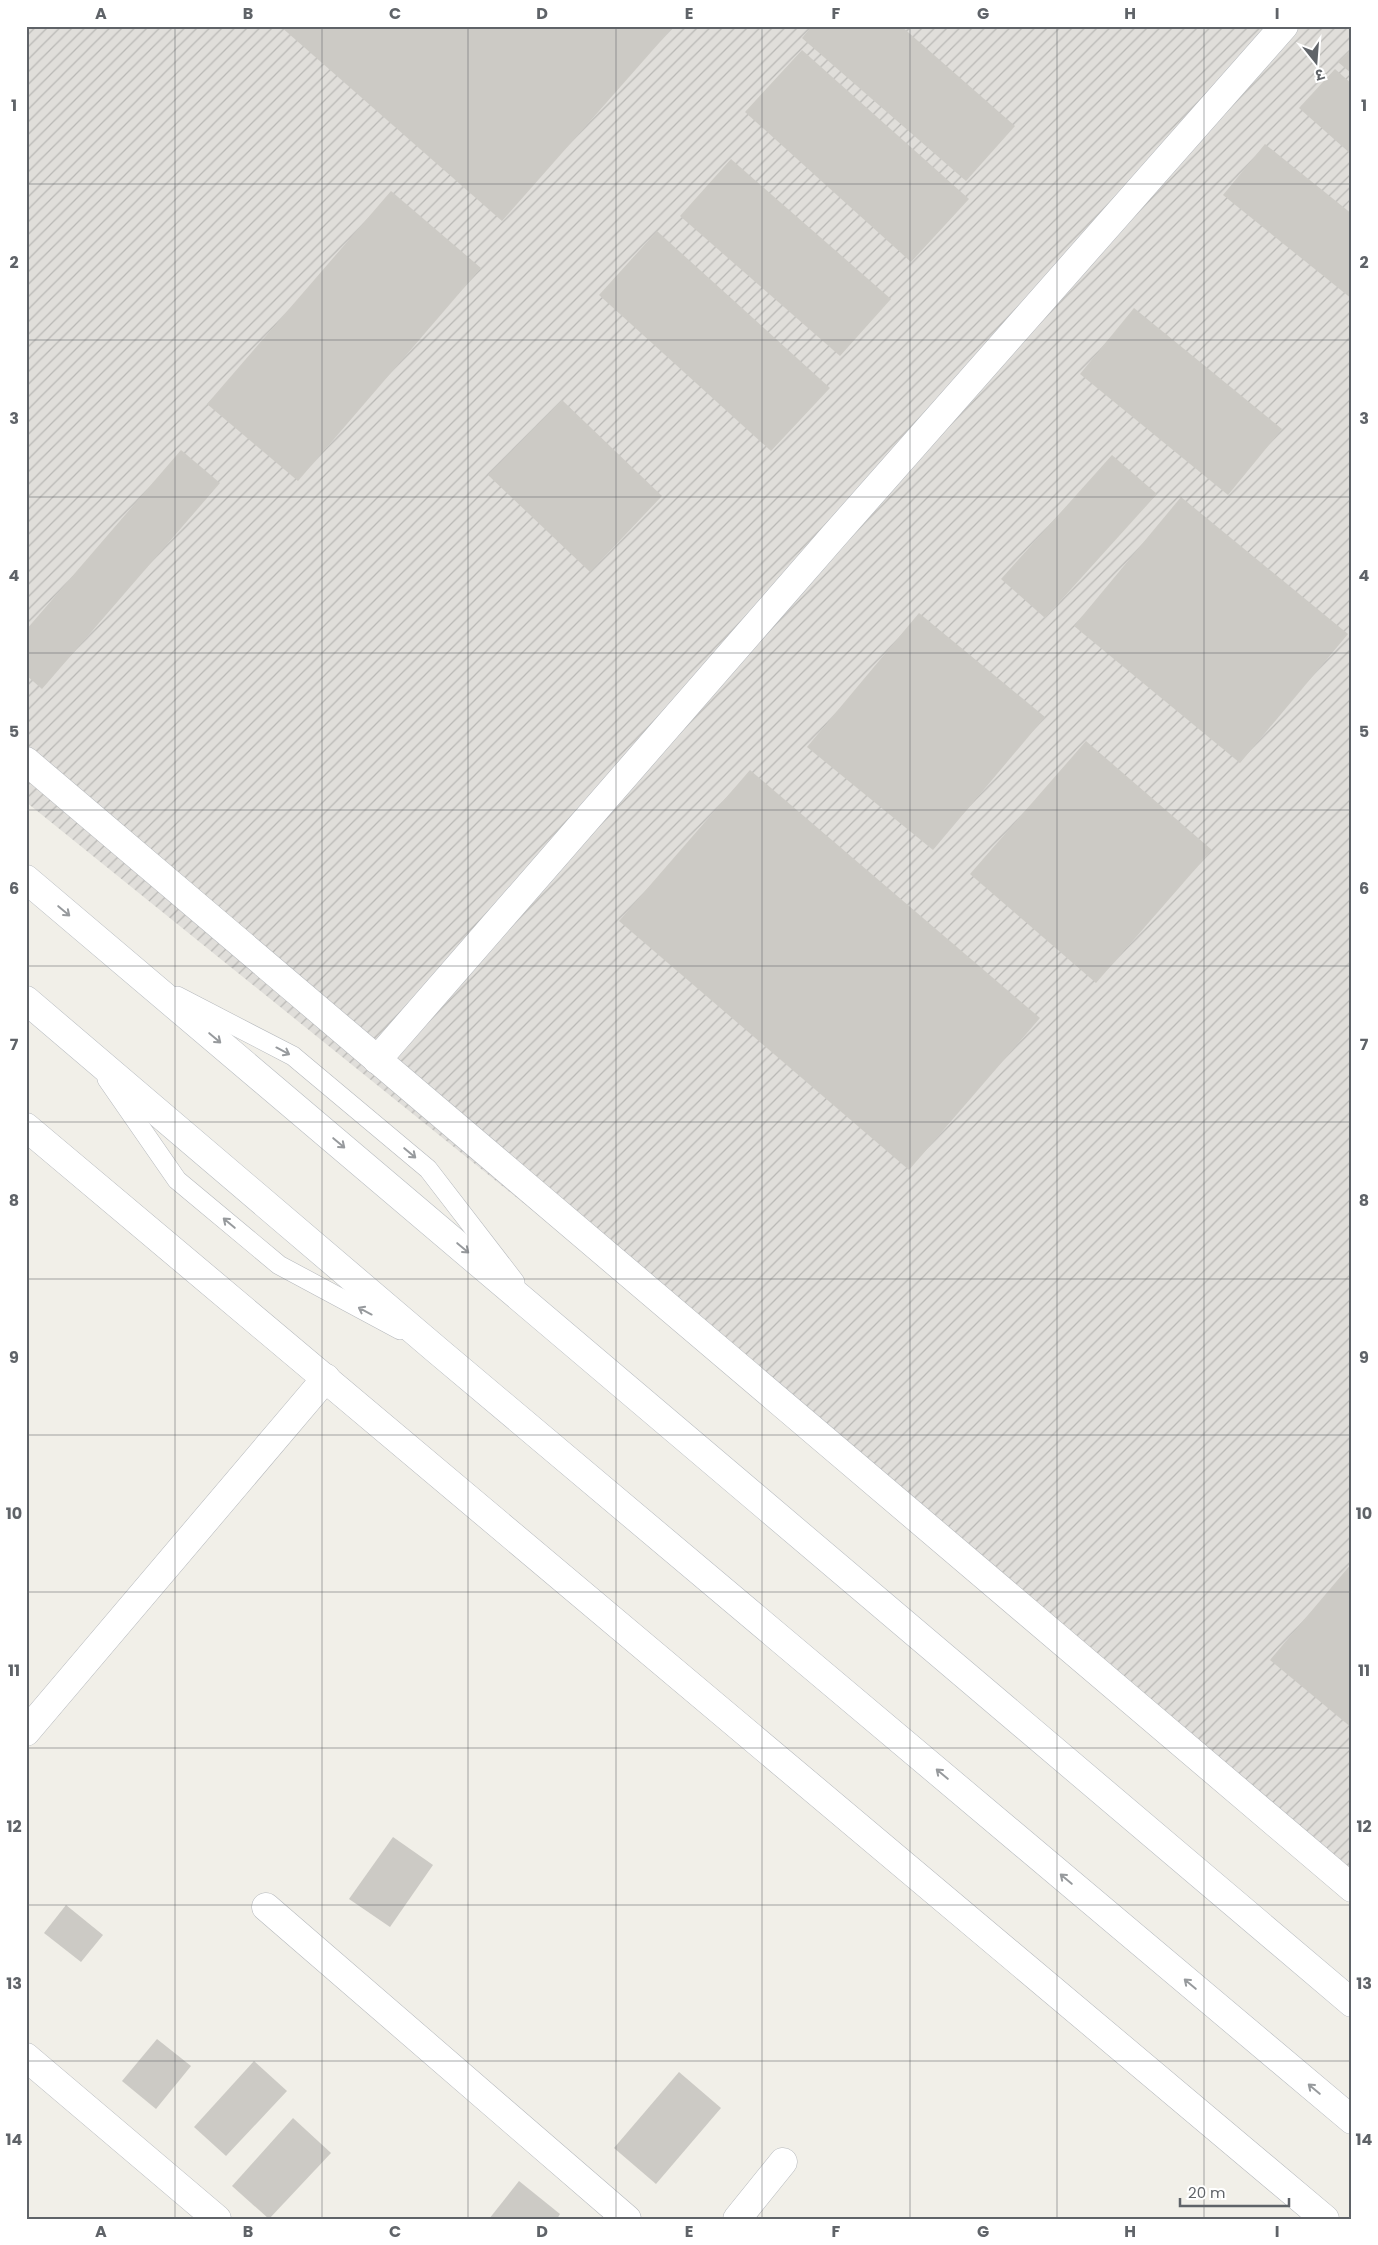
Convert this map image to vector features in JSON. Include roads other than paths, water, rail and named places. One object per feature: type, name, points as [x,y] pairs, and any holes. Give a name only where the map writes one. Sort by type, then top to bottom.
[{"type":"street","points":[[377,1060],[1284,26]]},
{"type":"street","points":[[26,761],[1352,1888]]},
{"type":"street","points":[[26,879],[536,1309],[1352,2003]]},
{"type":"street","points":[[26,1000],[438,1350],[1352,2120]]},
{"type":"street","points":[[26,1127],[1325,2219]]},
{"type":"street","points":[[26,1732],[326,1378]]},
{"type":"street","points":[[266,1907],[627,2219]]},
{"type":"street","points":[[26,2057],[216,2219]]},
{"type":"street","points":[[737,2219],[783,2162]]},
{"type":"lane","points":[[147,980],[293,1056],[428,1168],[536,1309]]},
{"type":"lane","points":[[92,1056],[177,1180],[279,1264],[438,1350]]}]
